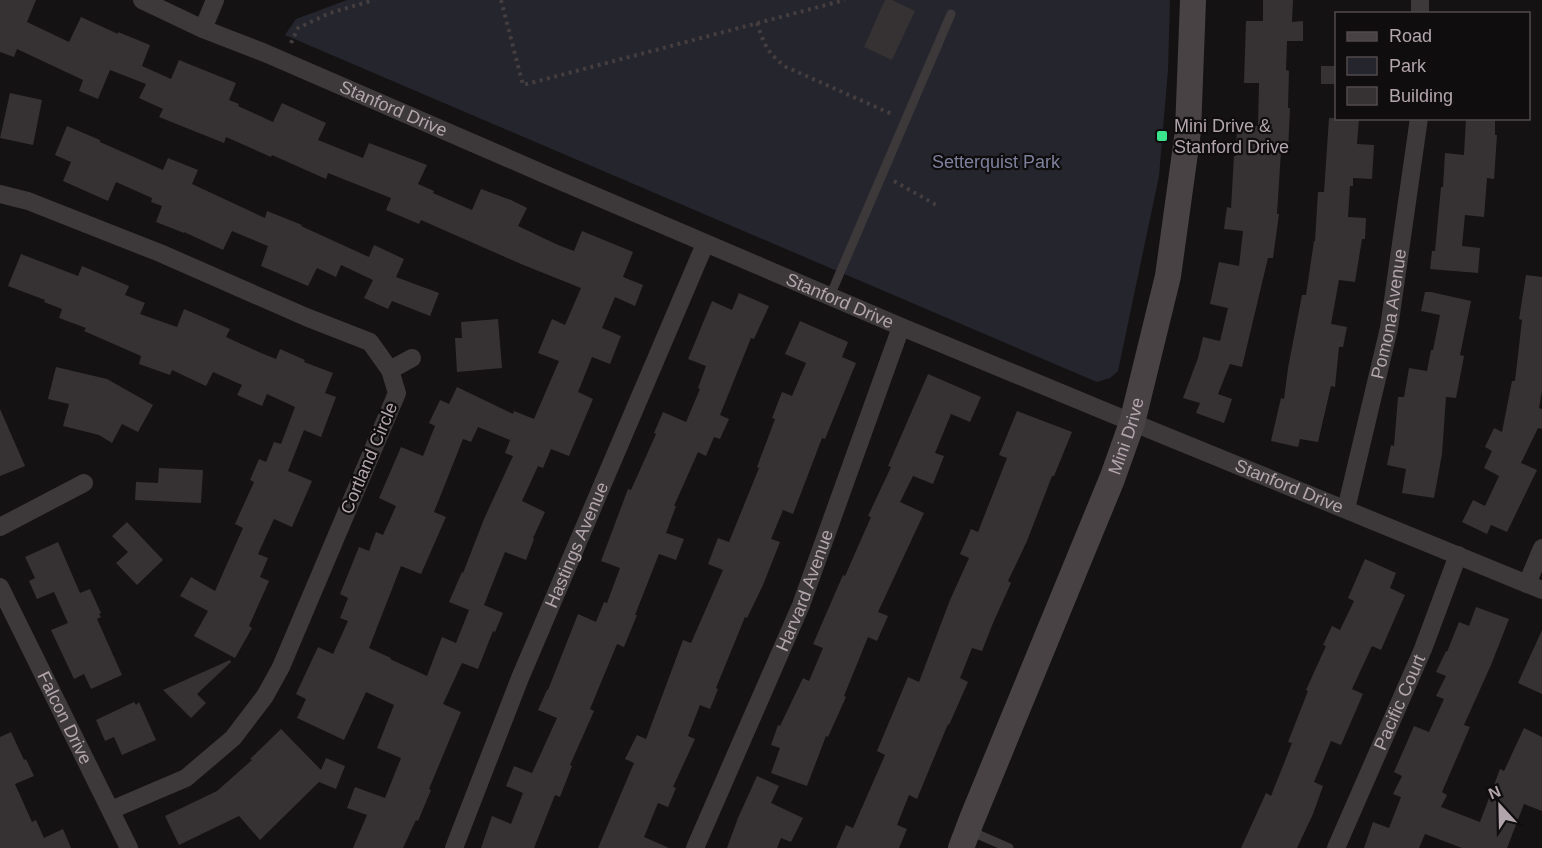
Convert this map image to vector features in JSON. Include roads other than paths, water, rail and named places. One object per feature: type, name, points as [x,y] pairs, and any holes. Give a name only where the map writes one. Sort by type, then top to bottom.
[{"type":"street","name":"Stanford Drive","points":[[142,0],[203,29],[902,327],[1534,587]]},
{"type":"street","points":[[203,29],[215,0]]},
{"type":"street","name":"Mini Drive","points":[[964,839],[1112,479],[1132,423],[1167,276],[1188,131],[1193,0]]},
{"type":"street","name":"Pomona Avenue","points":[[1346,509],[1389,328],[1419,120]]},
{"type":"street","name":"Cortland Circle","points":[[0,194],[28,201],[370,342],[390,370],[397,393],[285,656],[265,696],[233,738],[186,778],[111,810]]},
{"type":"street","name":"Hastings Avenue","points":[[454,848],[520,678],[705,243]]},
{"type":"street","name":"Harvard Avenue","points":[[695,848],[801,605],[902,327]]},
{"type":"street","points":[[390,370],[412,358]]},
{"type":"street","points":[[0,528],[84,483]]},
{"type":"street","points":[[1534,587],[1542,548]]},
{"type":"street","name":"Pacific Court","points":[[1336,848],[1423,649],[1458,555]]},
{"type":"street","name":"Falcon Drive","points":[[0,587],[129,848]]},
{"type":"lane","points":[[830,296],[951,14]]},
{"type":"lane","points":[[964,839],[1010,848]]},
{"type":"place","name":"Mini Drive & Stanford Drive","points":[[1162,136]]},
{"type":"park label","name":"Setterquist Park","points":[[996,162]]}]
